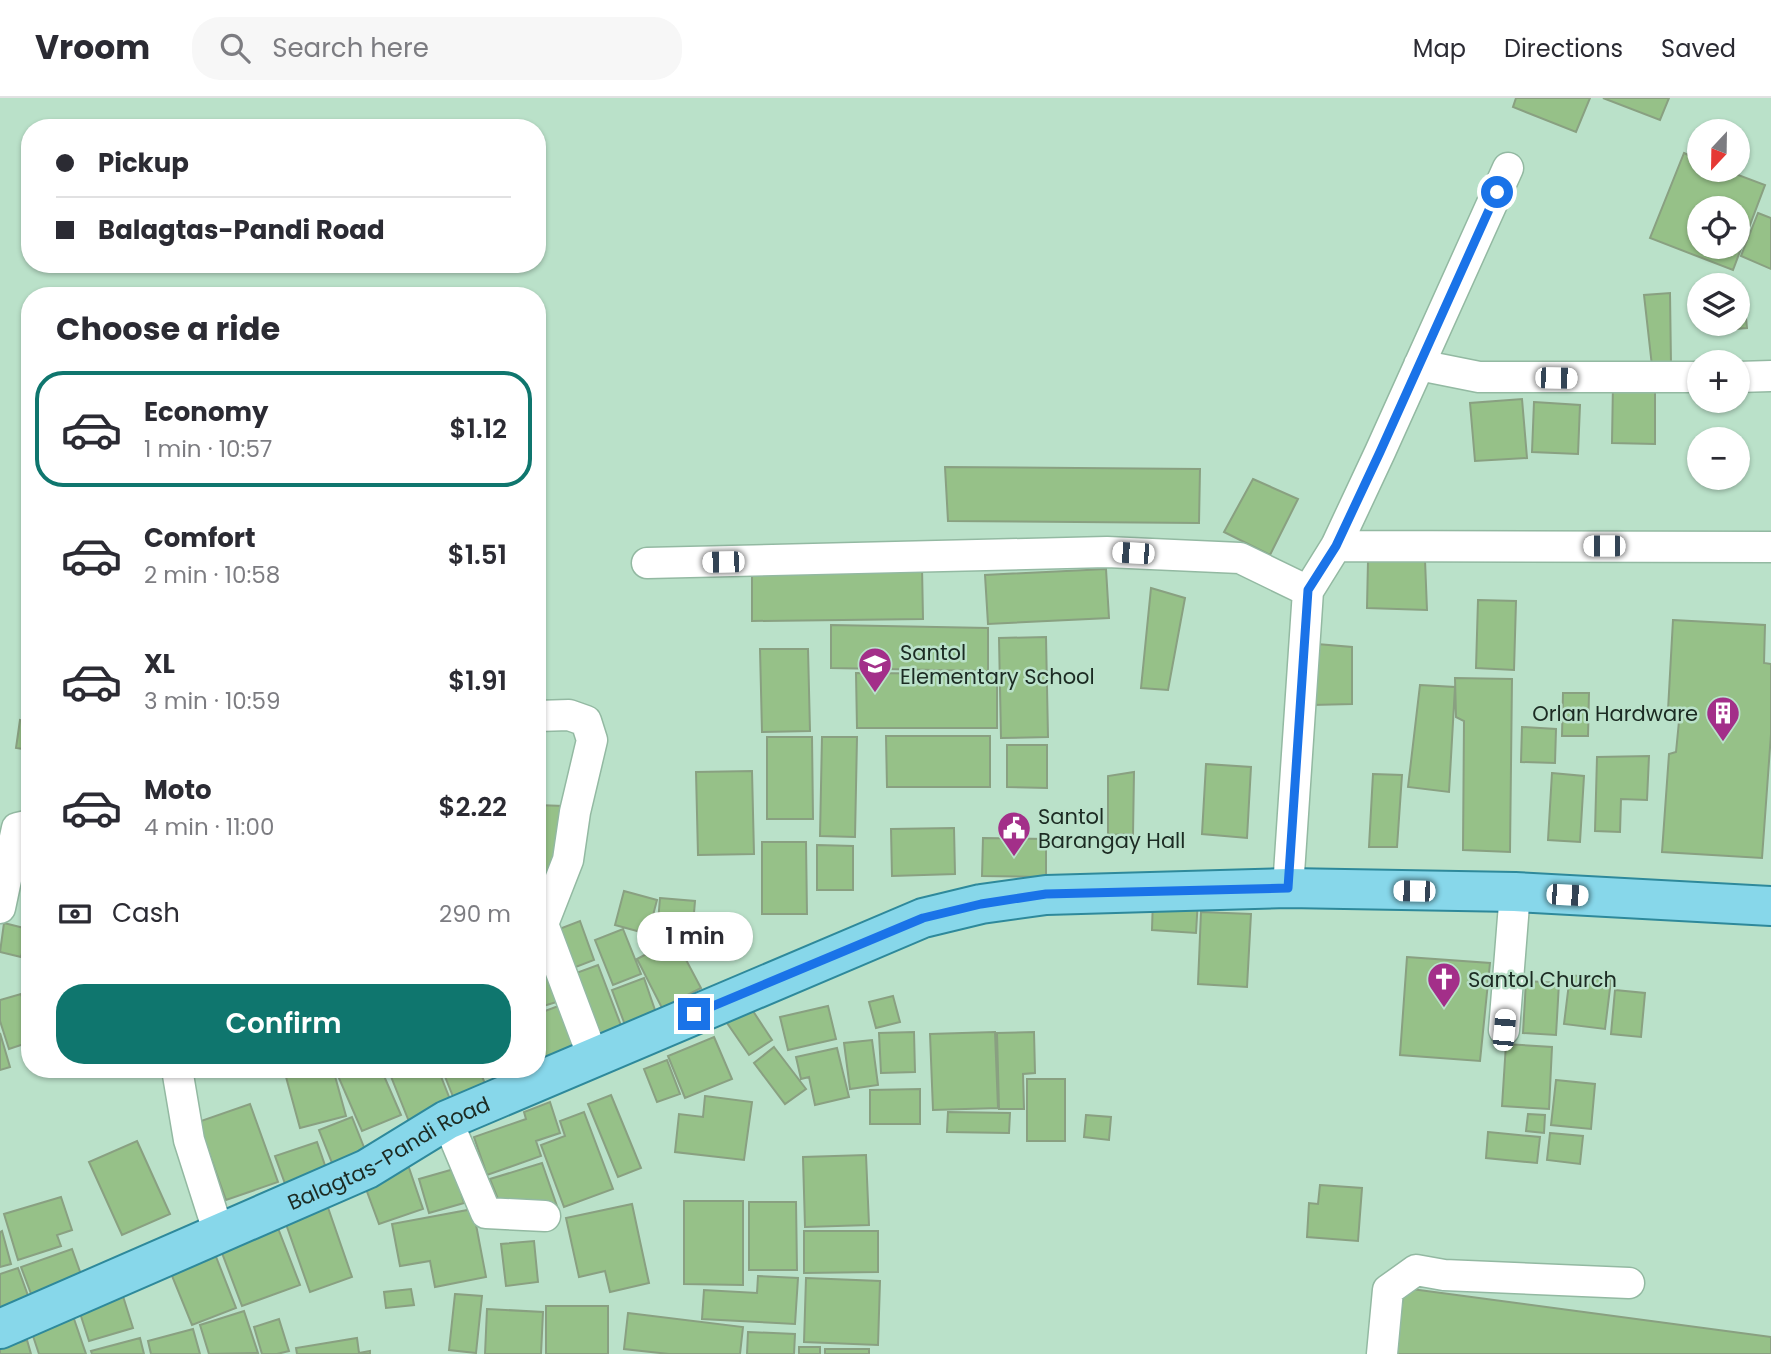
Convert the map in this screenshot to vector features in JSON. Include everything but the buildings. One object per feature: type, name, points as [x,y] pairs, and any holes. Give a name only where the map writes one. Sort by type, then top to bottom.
[{"type":"main road","name":"Balagtas-Pandi Road","points":[[546,1077],[923,918],[981,904],[1046,894],[1288,888],[1516,892],[1771,906]]},
{"type":"main road","name":"Balagtas-Pandi Road","points":[[0,1329],[367,1169],[447,1120],[544,1078]]},
{"type":"street","points":[[1288,888],[1308,590],[1336,546],[1508,168]]},
{"type":"street","points":[[1419,365],[1479,377],[1687,377]]},
{"type":"street","points":[[1750,377],[1771,376]]},
{"type":"street","points":[[1336,546],[1771,547]]},
{"type":"street","points":[[647,563],[1107,552],[1240,558],[1308,590]]},
{"type":"street","points":[[546,716],[569,715],[586,721],[592,740],[575,812],[568,860],[546,916]]},
{"type":"street","points":[[0,908],[17,828],[21,827]]},
{"type":"street","points":[[1504,1030],[1516,892]]},
{"type":"street","points":[[546,932],[593,1057]]},
{"type":"street","points":[[179,1078],[189,1140],[219,1234]]},
{"type":"street","points":[[447,1120],[486,1213],[545,1216]]},
{"type":"street","points":[[1382,1354],[1388,1290],[1416,1270],[1444,1275],[1629,1283]]},
{"type":"place","name":"Santol Elementary School","points":[[875,694]]},
{"type":"place","name":"Orlan Hardware","points":[[1723,743]]},
{"type":"place","name":"Santol Barangay Hall","points":[[1014,858]]},
{"type":"place","name":"Santol Church","points":[[1444,1009]]},
{"type":"route","points":[[694,1014],[923,918],[981,904],[1046,894],[1288,888],[1308,590],[1336,546],[1497,192]]}]
